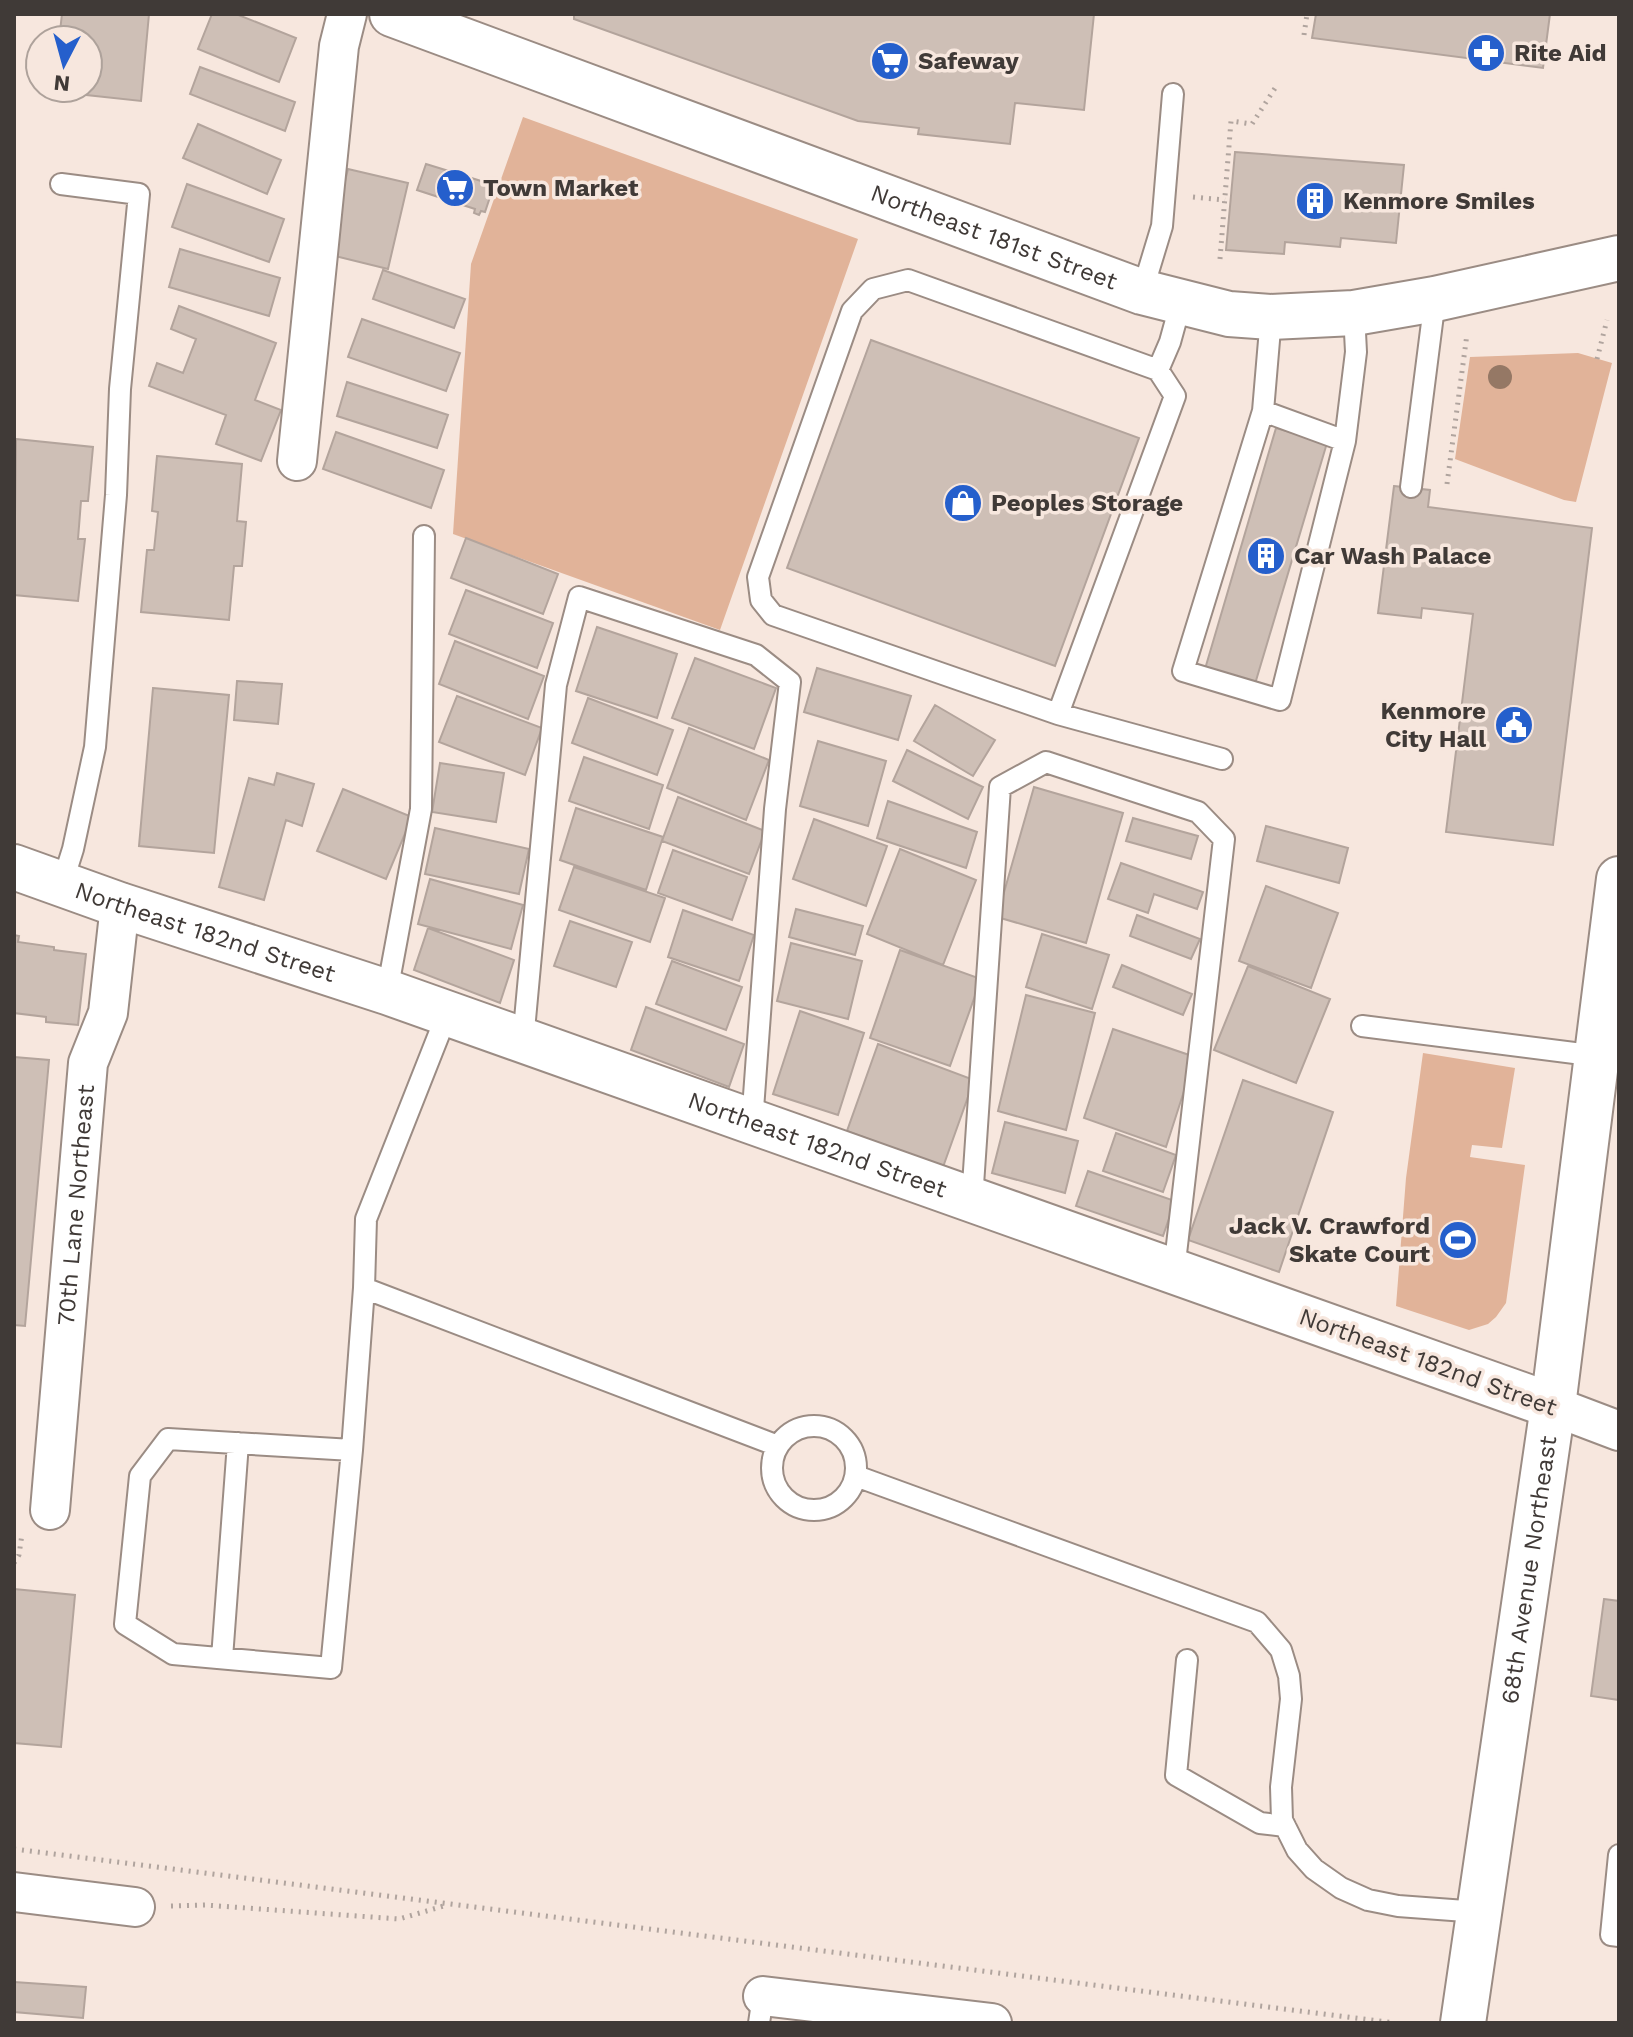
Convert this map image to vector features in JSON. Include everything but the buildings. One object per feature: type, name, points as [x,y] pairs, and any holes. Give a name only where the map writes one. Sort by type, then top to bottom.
[{"type":"street","points":[[297,461],[339,46],[347,14]]},
{"type":"street","name":"Northeast 181st Street","points":[[392,14],[1162,297],[1229,314],[1271,317],[1354,313],[1435,299],[1619,258]]},
{"type":"street","name":"Northeast 182nd Street","points":[[14,867],[387,992],[1619,1431]]},
{"type":"street","name":"68th Avenue Northeast","points":[[1463,2023],[1553,1406],[1598,1056],[1612,987],[1619,879]]},
{"type":"street","name":"70th Lane Northeast","points":[[50,1510],[88,1063],[108,1013],[120,905]]},
{"type":"street","points":[[14,1892],[135,1907]]},
{"type":"street","points":[[761,2009],[992,2023]]},
{"type":"lane","points":[[1158,370],[1170,342],[1162,297],[1162,226],[1173,94]]},
{"type":"lane","points":[[61,184],[139,194],[120,389],[116,495],[95,747],[73,849],[62,884]]},
{"type":"lane","points":[[1058,714],[1175,396],[1158,370],[908,280],[873,289],[852,311],[758,577],[761,600],[773,615],[1058,714],[1222,759]]},
{"type":"lane","points":[[1411,487],[1435,299]]},
{"type":"lane","points":[[1271,317],[1263,411],[1183,671],[1280,700],[1345,441],[1356,352],[1354,313]]},
{"type":"lane","points":[[1263,411],[1345,441]]},
{"type":"lane","points":[[387,992],[421,809],[424,536]]},
{"type":"lane","points":[[523,1041],[556,685],[579,597],[756,655],[790,682],[775,809],[752,1123]]},
{"type":"lane","points":[[972,1200],[1000,787],[1046,762],[1198,812],[1224,839],[1174,1271]]},
{"type":"lane","points":[[352,1450],[168,1439],[140,1476],[125,1624],[173,1654],[331,1668],[352,1450],[366,1219],[447,1014]]},
{"type":"lane","points":[[1362,1026],[1598,1056]]},
{"type":"lane","points":[[364,1288],[778,1446]]},
{"type":"lane","points":[[805,1426],[833,1430],[852,1449],[856,1462],[856,1476],[851,1490],[843,1500],[818,1511],[803,1510],[790,1504],[779,1494],[773,1481],[771,1467],[778,1446],[792,1432],[805,1426]]},
{"type":"lane","points":[[222,1658],[238,1443]]},
{"type":"lane","points":[[856,1476],[1257,1622],[1281,1650],[1289,1676],[1291,1699],[1281,1787],[1282,1820],[1297,1850],[1314,1869],[1341,1888],[1368,1900],[1398,1906],[1479,1912]]},
{"type":"lane","points":[[1187,1660],[1176,1775],[1260,1823],[1285,1826]]},
{"type":"lane","points":[[1619,1855],[1611,1935],[1619,1936]]},
{"type":"path","points":[[1304,35],[1307,14]]},
{"type":"path","points":[[1220,259],[1231,121],[1252,124],[1277,85]]},
{"type":"path","points":[[1190,197],[1225,200]]},
{"type":"path","points":[[1597,359],[1607,320]]},
{"type":"path","points":[[1447,484],[1467,332]]},
{"type":"path","points":[[14,1849],[1395,2023]]},
{"type":"path","points":[[135,1907],[205,1905],[399,1919],[452,1904]]},
{"type":"shaded area","points":[[523,117],[858,239],[720,630],[453,534],[471,264]]},
{"type":"shaded area","points":[[1578,353],[1612,363],[1576,502],[1455,459],[1470,357]]},
{"type":"shaded area","name":"Jack V. Crawford Skate Court","points":[[1423,1053],[1515,1068],[1502,1148],[1472,1145],[1470,1157],[1525,1165],[1506,1303],[1488,1324],[1469,1330],[1396,1306],[1406,1178]]},
{"type":"place","name":"Rite Aid","points":[[1486,53]]},
{"type":"place","name":"Safeway","points":[[890,61]]},
{"type":"place","name":"Town Market","points":[[455,188]]},
{"type":"place","name":"Kenmore Smiles","points":[[1315,201]]},
{"type":"place","name":"Peoples Storage","points":[[963,503]]},
{"type":"place","name":"Car Wash Palace","points":[[1266,556]]},
{"type":"place","name":"Kenmore City Hall","points":[[1514,725]]},
{"type":"place","name":"Jack V. Crawford Skate Court","points":[[1458,1240]]}]
